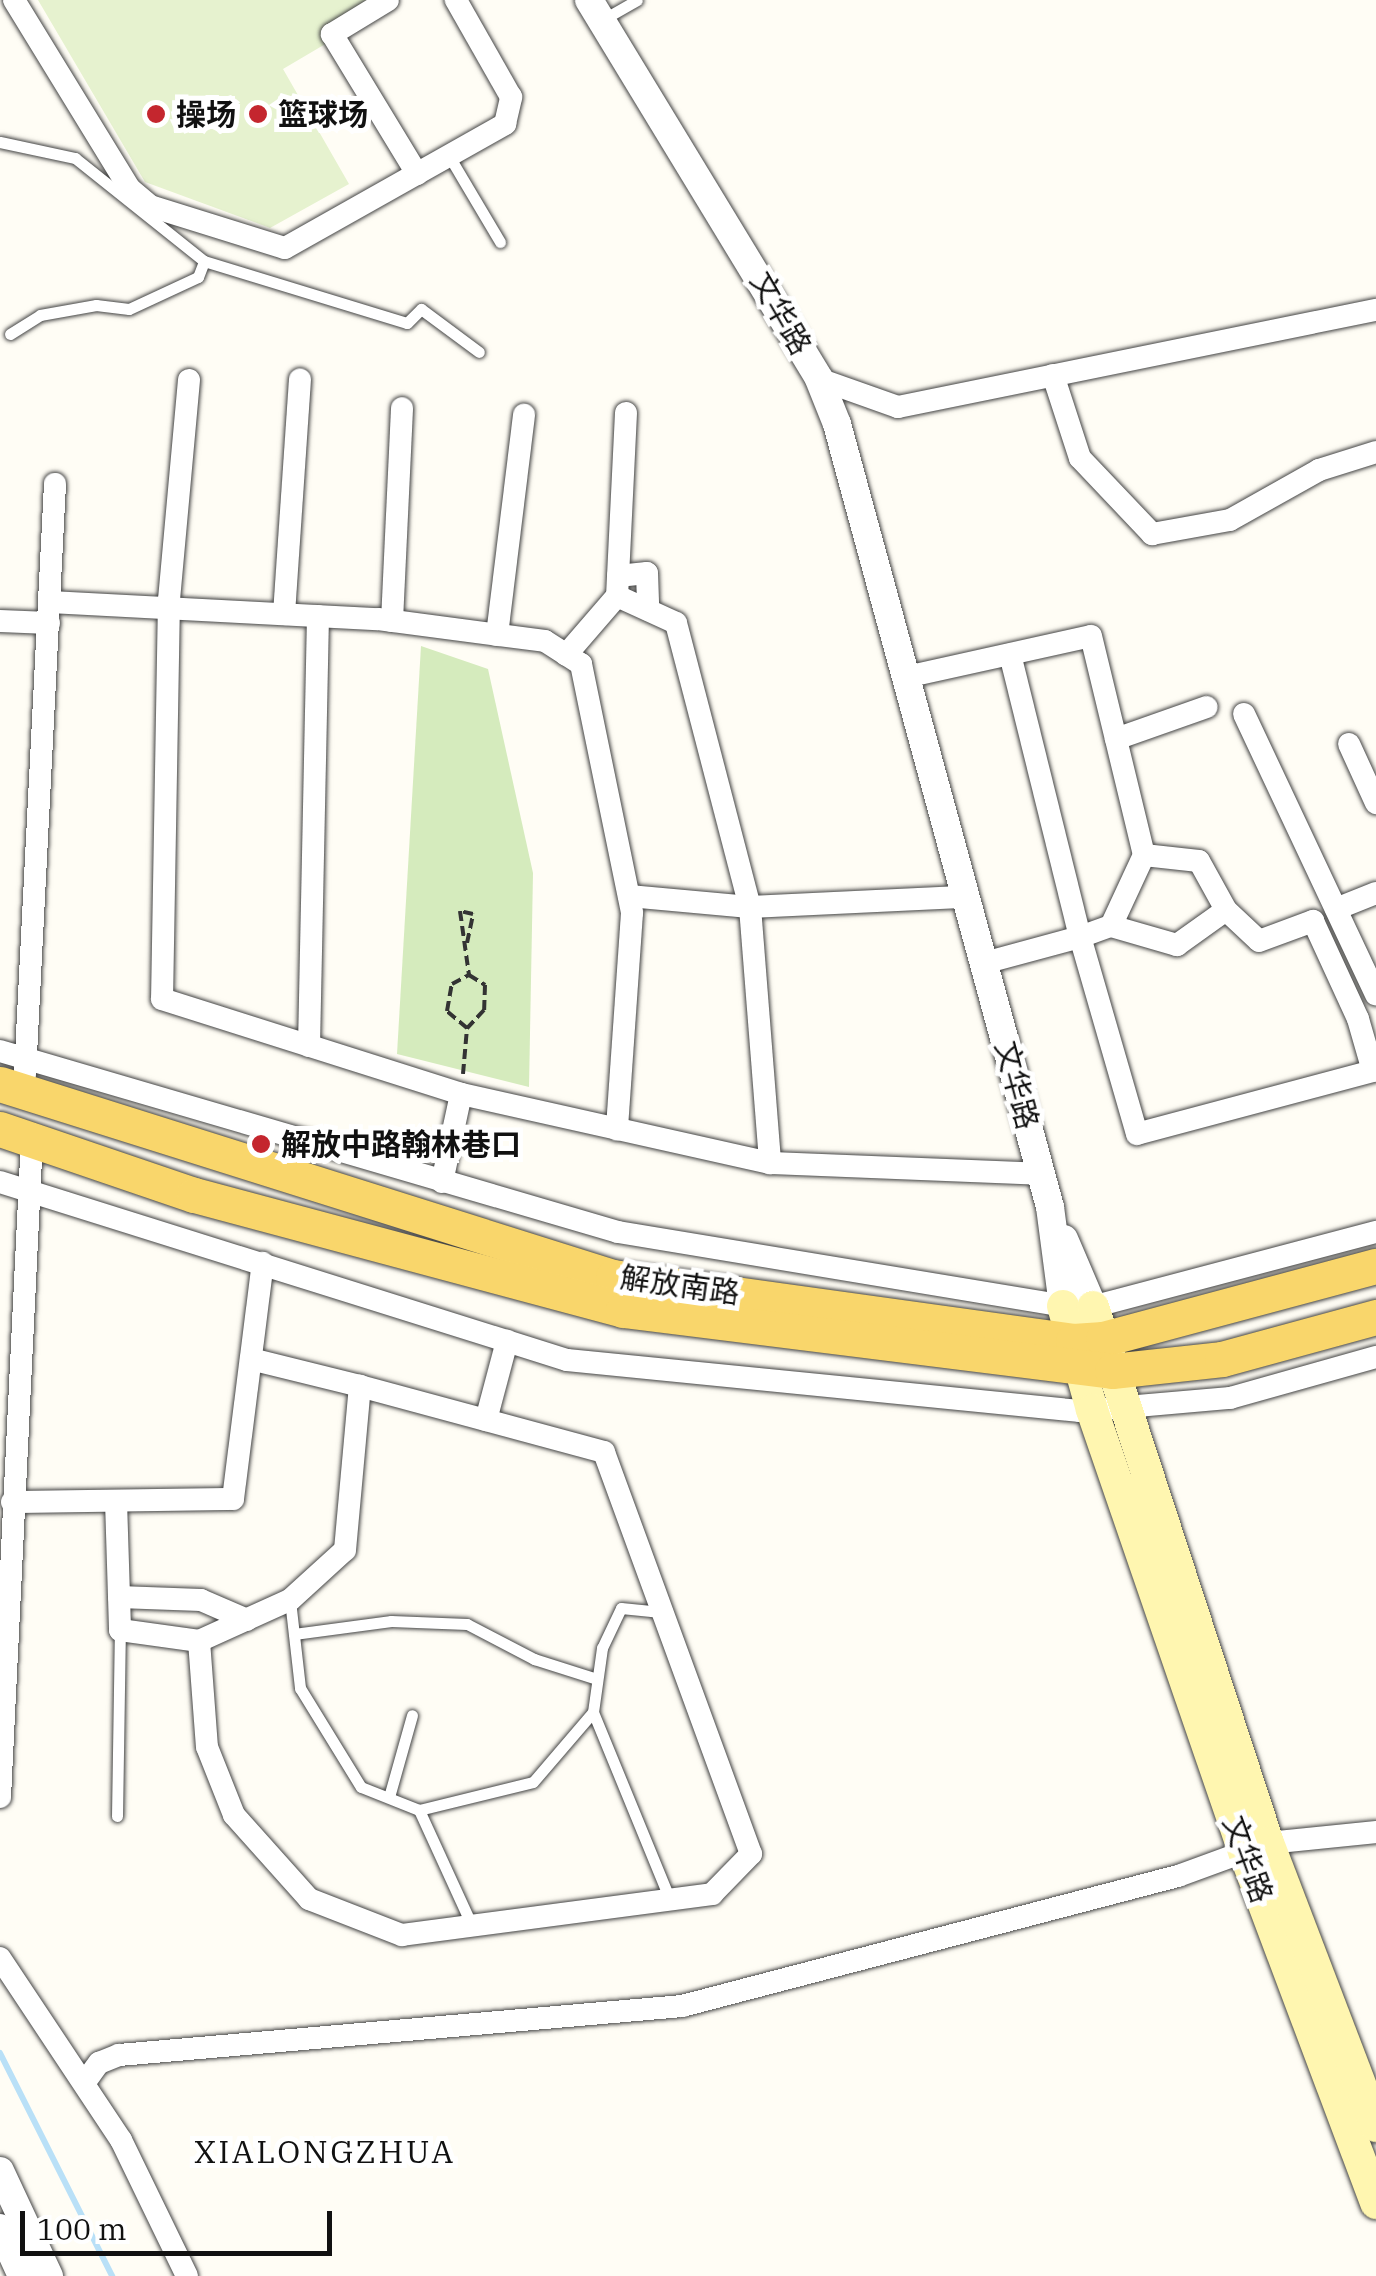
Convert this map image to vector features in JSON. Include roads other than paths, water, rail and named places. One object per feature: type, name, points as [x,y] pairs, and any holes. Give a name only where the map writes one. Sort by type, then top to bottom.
[{"type":"main road","name":"解放南路","points":[[16,1079],[613,1277],[1222,1359],[1376,1318]]},
{"type":"main road","name":"解放南路","points":[[16,1134],[194,1195],[622,1310],[1087,1339],[1376,1266]]},
{"type":"main road","name":"文华路","points":[[1087,1339],[1376,2204]]},
{"type":"main road","name":"文华路","points":[[1257,1848],[1376,2126]]},
{"type":"street","points":[[14,0],[130,189],[150,206],[286,248],[505,124],[512,96],[456,0]]},
{"type":"street","points":[[388,0],[332,34],[417,174]]},
{"type":"street","name":"文华路","points":[[595,10],[819,378],[906,677],[1087,1339]]},
{"type":"street","points":[[819,378],[898,407],[1376,310]]},
{"type":"street","points":[[1053,375],[1080,458],[1152,534],[1230,520],[1319,470],[1376,452]]},
{"type":"street","points":[[189,380],[168,608],[162,998],[461,1094],[770,1163],[1041,1174]]},
{"type":"street","points":[[284,614],[300,380]]},
{"type":"street","points":[[392,621],[402,408]]},
{"type":"street","points":[[618,586],[626,413]]},
{"type":"street","points":[[497,635],[524,415]]},
{"type":"street","points":[[16,1079],[50,613],[55,484]]},
{"type":"street","points":[[566,655],[618,586],[647,573],[648,610]]},
{"type":"street","points":[[618,586],[648,610],[676,623],[750,907],[770,1163]]},
{"type":"street","points":[[0,621],[50,613],[168,608],[392,621],[544,641],[581,664],[628,896],[617,1129]]},
{"type":"street","points":[[309,1046],[318,616]]},
{"type":"street","points":[[906,677],[1091,636],[1144,855],[1111,926]]},
{"type":"street","points":[[1010,655],[1080,937],[1137,1134],[1372,1071],[1358,1019],[1313,920],[1259,941],[1226,910],[1199,861],[1144,855]]},
{"type":"street","points":[[1116,739],[1207,706]]},
{"type":"street","points":[[1244,714],[1376,994]]},
{"type":"street","points":[[1349,744],[1376,803]]},
{"type":"street","points":[[1336,909],[1376,893]]},
{"type":"street","points":[[628,896],[750,907],[966,897]]},
{"type":"street","points":[[984,963],[1111,926],[1177,945],[1226,910]]},
{"type":"street","points":[[0,1051],[16,1079],[442,1182],[618,1232],[1087,1339],[1376,1232]]},
{"type":"street","points":[[442,1182],[461,1094]]},
{"type":"street","points":[[0,1797],[12,1502],[31,1191],[16,1134]]},
{"type":"street","points":[[0,1182],[566,1360],[1108,1409],[1230,1398],[1376,1357]]},
{"type":"street","points":[[12,1502],[234,1499],[263,1263]]},
{"type":"street","points":[[486,1420],[507,1341]]},
{"type":"street","points":[[200,1641],[207,1746],[234,1814],[309,1899],[402,1935],[712,1894],[751,1854],[604,1452],[251,1358]]},
{"type":"street","points":[[116,1501],[120,1630],[200,1641],[290,1600],[344,1550],[360,1386]]},
{"type":"street","points":[[119,1597],[201,1600],[247,1620]]},
{"type":"street","points":[[84,2082],[99,2063],[119,2055],[682,2006],[810,1977],[953,1930],[1257,1848],[1376,1832]]},
{"type":"street","points":[[0,1958],[121,2140],[187,2276]]},
{"type":"street","points":[[0,2171],[50,2276]]},
{"type":"street","points":[[0,2228],[22,2276]]},
{"type":"lane","points":[[595,10],[638,0]]},
{"type":"lane","points":[[0,140],[75,158],[204,261],[407,323],[421,309],[478,352]]},
{"type":"lane","points":[[449,156],[500,242]]},
{"type":"lane","points":[[10,334],[40,315],[96,305],[129,309],[198,277],[204,261]]},
{"type":"lane","points":[[290,1600],[300,1688],[361,1787],[420,1810],[533,1782],[593,1712]]},
{"type":"lane","points":[[662,1612],[621,1608],[602,1648],[593,1712],[670,1900]]},
{"type":"lane","points":[[294,1634],[391,1621],[467,1624],[534,1660],[598,1680]]},
{"type":"lane","points":[[117,1816],[120,1630]]},
{"type":"lane","points":[[388,1798],[412,1715]]},
{"type":"lane","points":[[420,1810],[472,1926]]},
{"type":"waterway","points":[[0,2053],[112,2276]]},
{"type":"place","name":"操场","points":[[156,114]]},
{"type":"place","name":"篮球场","points":[[258,114]]},
{"type":"place","name":"解放中路翰林巷口","points":[[261,1144]]},
{"type":"district","name":"XIALONGZHUA","points":[[325,2151]]}]
